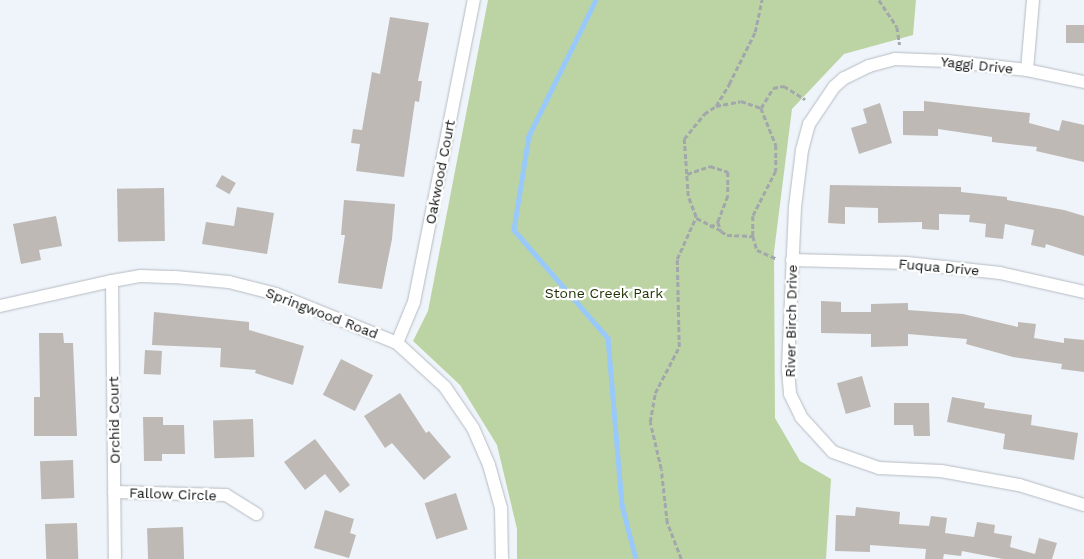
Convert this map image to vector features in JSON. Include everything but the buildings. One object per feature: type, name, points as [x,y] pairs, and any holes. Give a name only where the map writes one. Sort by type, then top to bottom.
[{"type":"street","name":"Oakwood Court","points":[[397,342],[414,302],[474,0]]},
{"type":"street","points":[[1027,70],[1033,0]]},
{"type":"street","name":"Yaggi Drive","points":[[869,66],[896,59],[931,60],[1027,70],[1084,82]]},
{"type":"street","name":"River Birch Drive","points":[[869,66],[844,78],[834,87],[809,124],[802,150],[792,260],[788,370],[790,394],[801,417],[820,441],[833,452],[879,468],[941,471],[1000,482],[1084,505]]},
{"type":"street","name":"Fuqua Drive","points":[[792,260],[907,264],[1000,273],[1084,292]]},
{"type":"street","name":"Springwood Road","points":[[0,306],[140,276],[229,282],[276,294],[397,342],[445,387],[472,428],[489,465],[501,508],[502,559]]},
{"type":"street","name":"Orchid Court","points":[[112,281],[115,559]]},
{"type":"street","name":"Fallow Circle","points":[[114,492],[226,495],[256,514]]},
{"type":"path","points":[[716,106],[755,32],[762,0]]},
{"type":"path","points":[[879,0],[897,28],[900,45]]},
{"type":"path","points":[[761,108],[773,88],[784,86],[805,99]]},
{"type":"path","points":[[753,236],[727,235],[710,227],[696,217],[688,196],[684,139],[704,114],[716,106],[741,101],[761,108],[776,144],[776,172],[753,216],[753,236],[758,250],[777,258]]},
{"type":"path","points":[[687,174],[710,166],[728,172],[728,196],[718,222],[720,231]]},
{"type":"path","points":[[681,559],[667,523],[661,469],[650,422],[655,393],[679,347],[677,259],[696,217]]},
{"type":"path","points":[[710,227],[718,222]]},
{"type":"green space","name":"Stone Creek Park","points":[[488,0],[916,0],[913,35],[844,54],[792,109],[774,252],[775,418],[800,461],[831,479],[826,559],[517,559],[517,529],[497,445],[460,385],[413,341],[428,311]]},
{"type":"waterway","points":[[596,0],[529,136],[514,230],[608,338],[622,505],[636,559]]}]
